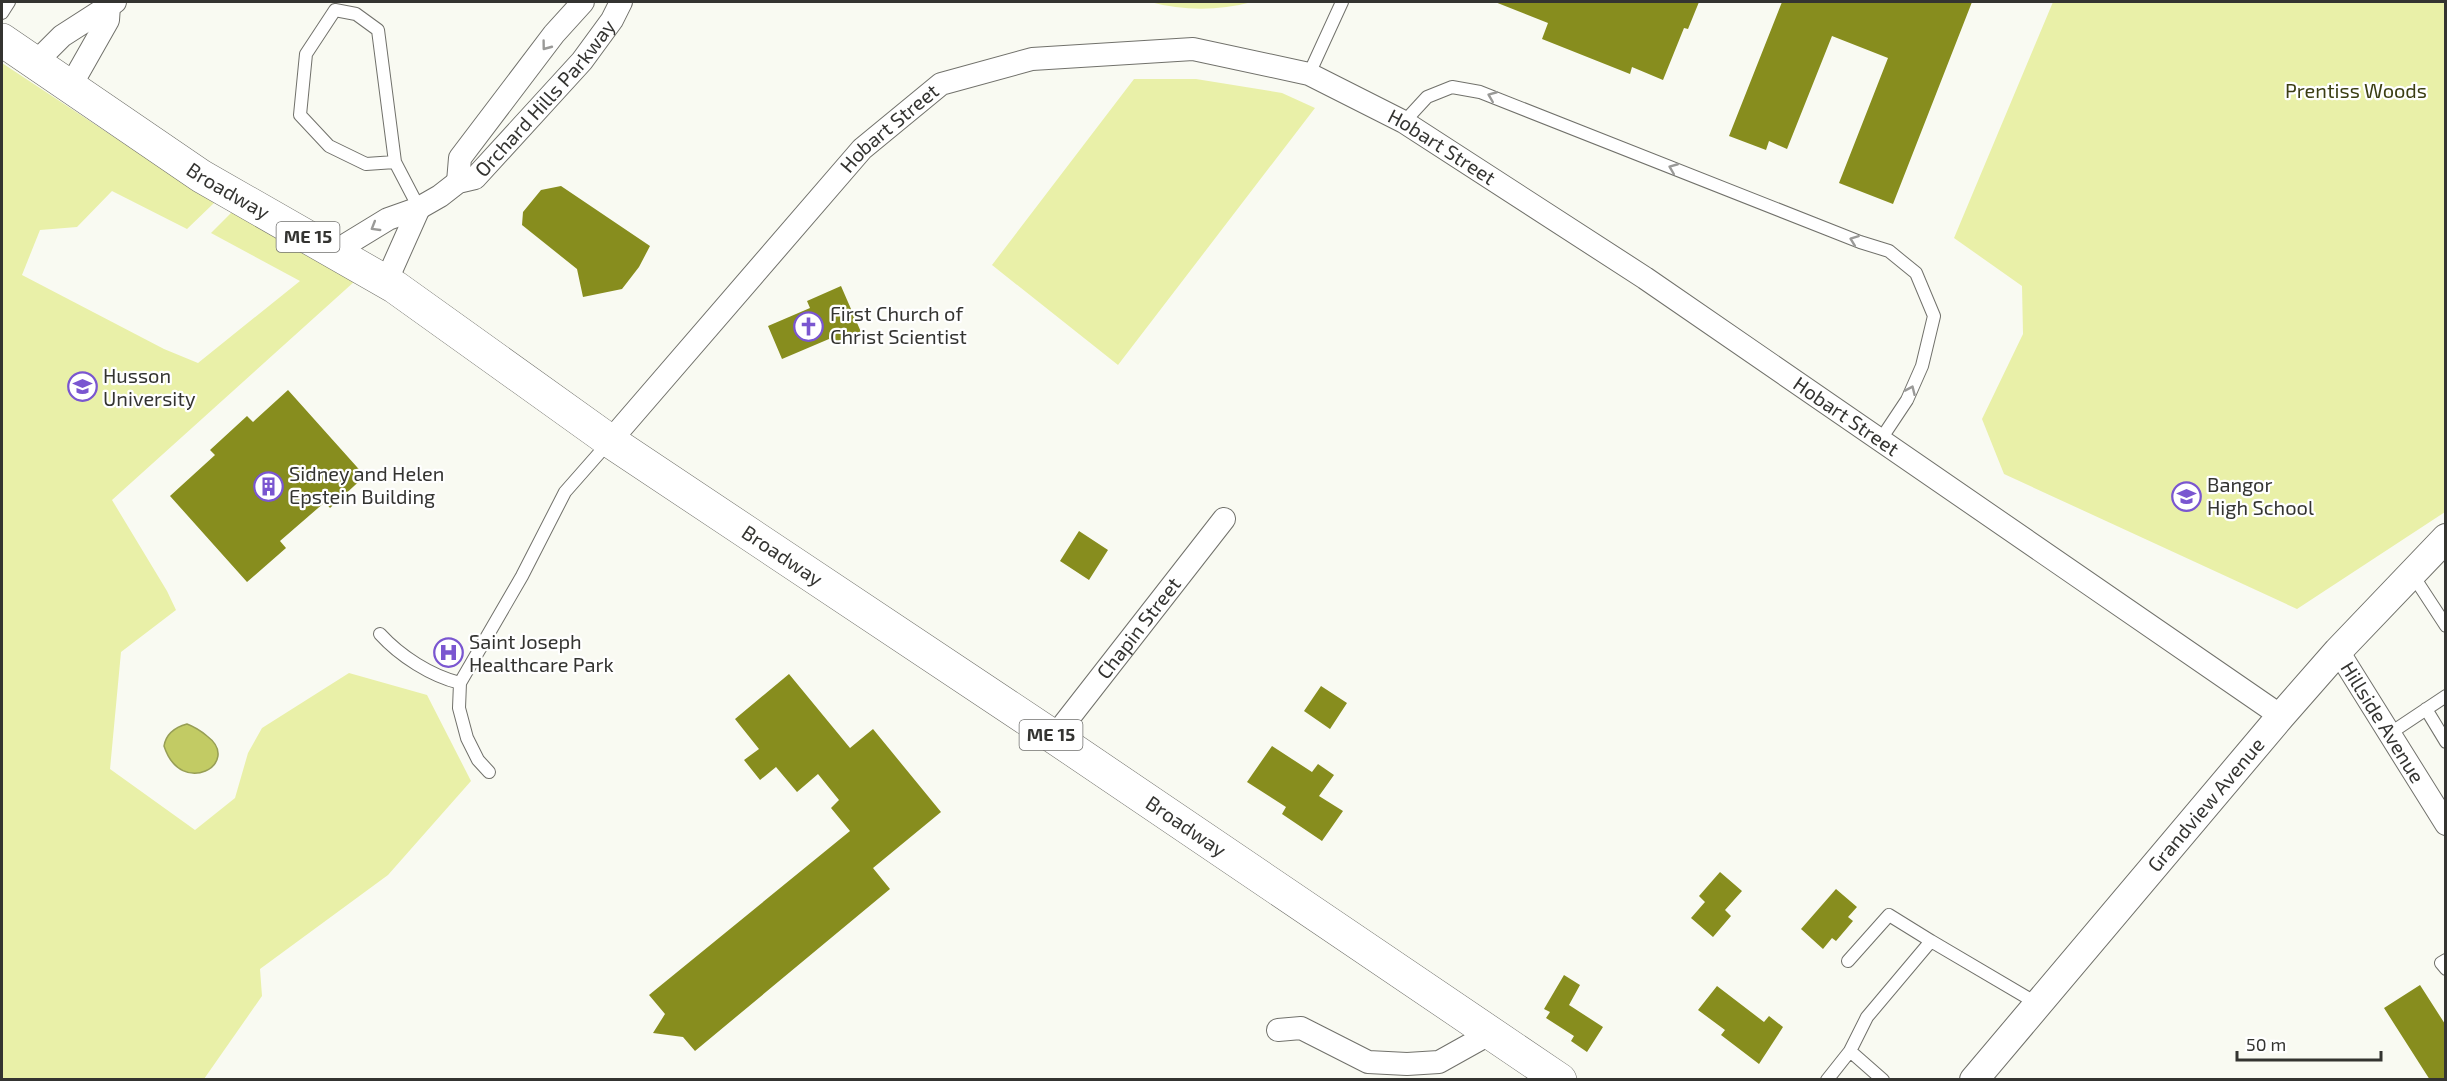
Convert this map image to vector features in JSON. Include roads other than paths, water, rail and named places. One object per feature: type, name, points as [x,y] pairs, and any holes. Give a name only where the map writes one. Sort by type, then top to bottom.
[{"type":"main road","name":"Broadway","points":[[2,40],[201,176],[386,282],[610,441],[1054,737],[1560,1080]]},
{"type":"street","name":"Orchard Hills Parkway","points":[[458,182],[460,158],[554,34],[583,2]]},
{"type":"street","name":"Orchard Hills Parkway","points":[[334,252],[388,219],[419,208],[458,182],[475,178],[582,61],[612,21],[621,2]]},
{"type":"street","points":[[35,63],[62,36],[112,4]]},
{"type":"street","points":[[70,87],[108,20],[112,4]]},
{"type":"street","name":"Hobart Street","points":[[610,441],[862,149],[941,84],[1032,59],[1193,49],[1309,74],[1404,122],[1646,278],[2281,716]]},
{"type":"street","points":[[386,282],[419,208]]},
{"type":"street","name":"Chapin Street","points":[[1054,737],[1224,519]]},
{"type":"street","name":"Grandview Avenue","points":[[1974,1080],[2281,716],[2338,651],[2412,573],[2444,543]]},
{"type":"street","name":"Hillside Avenue","points":[[2338,651],[2445,824]]},
{"type":"street","points":[[1278,1030],[1301,1028],[1368,1062],[1407,1064],[1439,1062],[1491,1033]]},
{"type":"lane","points":[[2,13],[9,2]]},
{"type":"lane","points":[[1309,74],[1342,2]]},
{"type":"lane","points":[[395,162],[366,164],[330,146],[300,115],[306,54],[335,10],[356,14],[378,30],[395,162],[419,208]]},
{"type":"lane","points":[[1404,122],[1427,97],[1452,87],[1480,92],[1849,238],[1889,251],[1916,273],[1934,316],[1922,366],[1907,400],[1881,439]]},
{"type":"lane","points":[[489,772],[478,759],[467,738],[459,708],[460,683],[522,576],[565,492],[610,441]]},
{"type":"lane","points":[[2412,573],[2445,626]]},
{"type":"lane","points":[[380,634],[394,650],[446,680],[460,683]]},
{"type":"lane","points":[[2389,734],[2445,696]]},
{"type":"lane","points":[[2426,710],[2445,742]]},
{"type":"lane","points":[[1848,961],[1889,915],[2038,1004]]},
{"type":"lane","points":[[1827,1080],[1850,1051],[1867,1017],[1931,941]]},
{"type":"lane","points":[[2445,960],[2442,963],[2445,969]]},
{"type":"lane","points":[[1850,1051],[1883,1080]]},
{"type":"place","name":"First Church of Christ Scientist","points":[[809,326]]},
{"type":"place","name":"Husson University","points":[[82,387]]},
{"type":"place","name":"Sidney and Helen Epstein Building","points":[[268,486]]},
{"type":"place","name":"Bangor High School","points":[[2186,497]]},
{"type":"place","name":"Saint Joseph Healthcare Park","points":[[448,653]]},
{"type":"park label","name":"Prentiss Woods","points":[[2356,91]]}]
